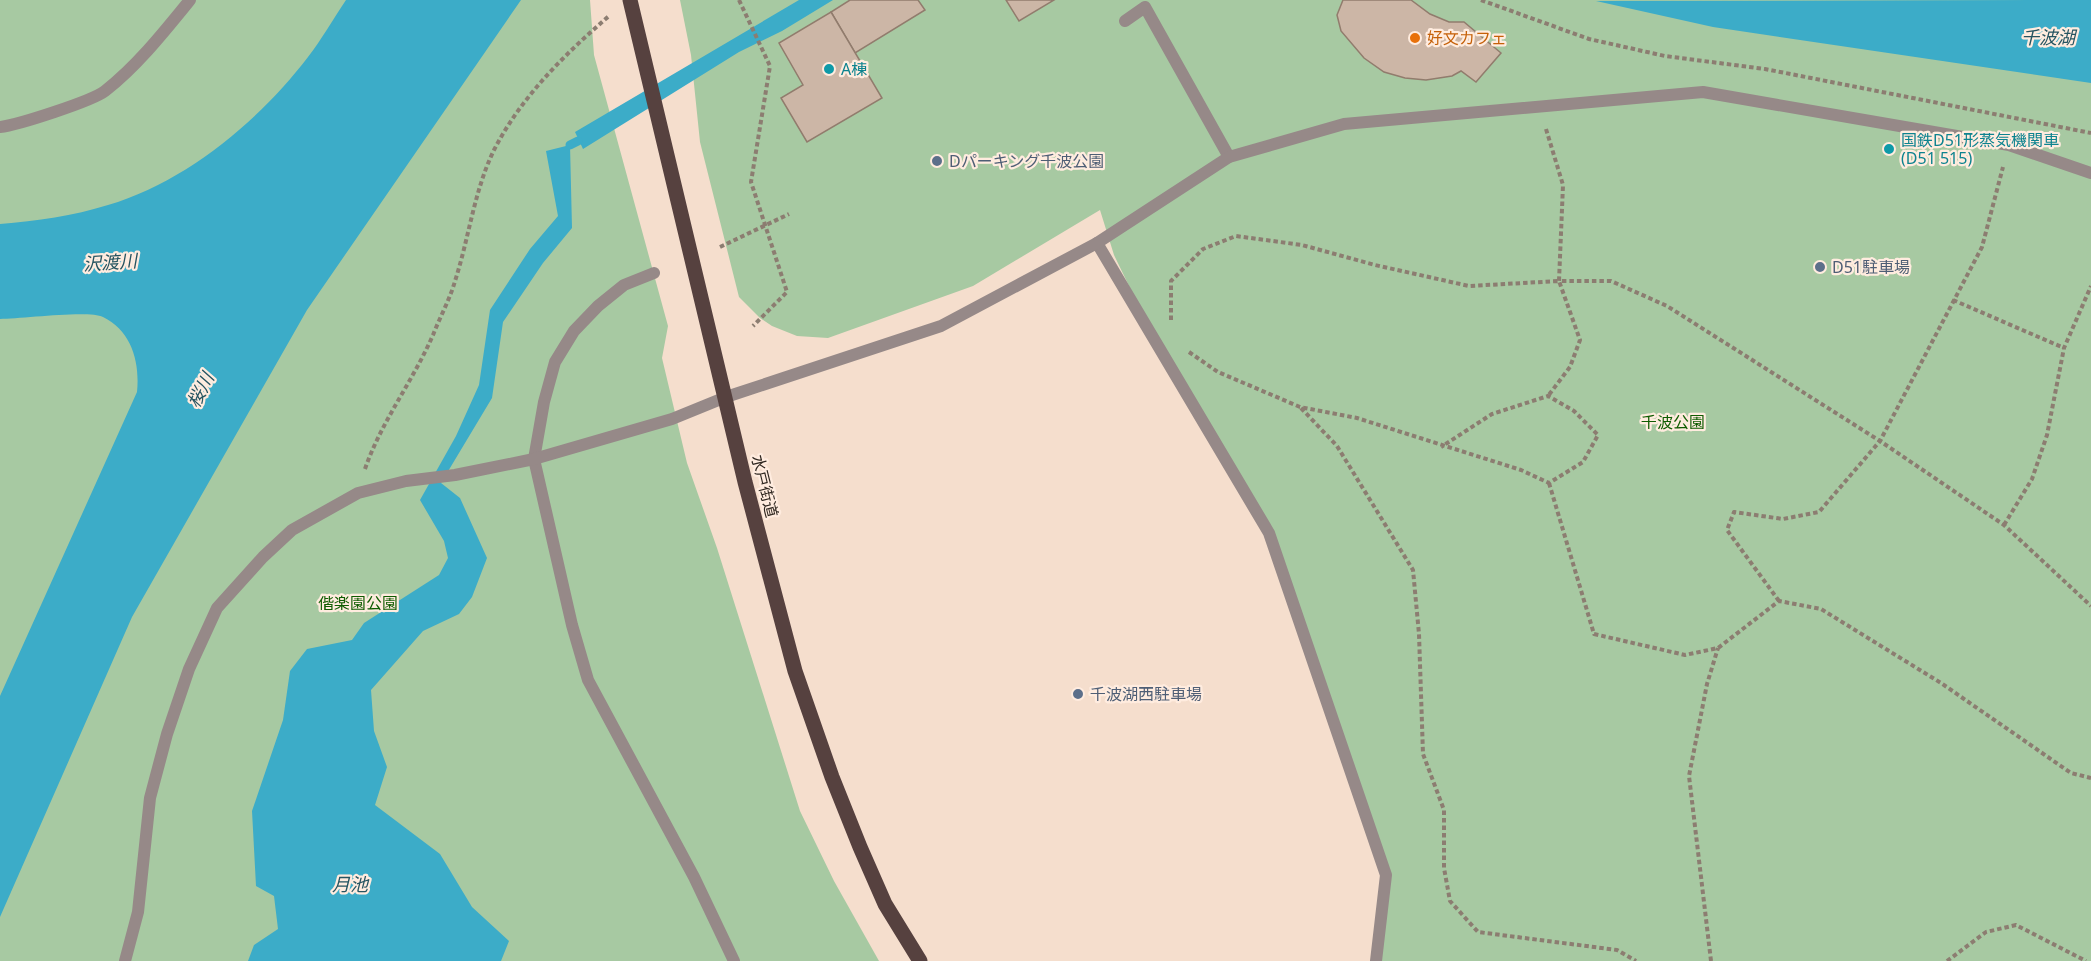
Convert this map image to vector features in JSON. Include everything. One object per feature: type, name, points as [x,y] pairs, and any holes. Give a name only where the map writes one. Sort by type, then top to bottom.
[{"type":"main road","name":"水戸街道","points":[[630,0],[745,482],[795,671],[822,748],[885,904],[920,961]]},
{"type":"street","points":[[0,127],[16,125],[103,93],[161,35],[190,0]]},
{"type":"street","points":[[1125,21],[1145,7],[1229,156]]},
{"type":"street","points":[[125,961],[138,912],[150,798],[167,734],[189,669],[217,608],[263,557],[292,530],[358,493],[405,481],[456,475],[534,459],[672,419],[726,398],[941,326],[1097,243],[1229,156],[1344,124],[1703,92],[2009,145],[2091,173]]},
{"type":"street","points":[[1097,243],[1269,533],[1386,875],[1376,961]]},
{"type":"street","points":[[654,273],[624,285],[598,306],[574,331],[555,362],[544,402],[534,459],[572,626],[588,680],[694,877],[734,961]]},
{"type":"path","points":[[739,0],[770,66],[751,182],[787,292],[753,326]]},
{"type":"path","points":[[1481,0],[1589,39],[1654,54],[1765,69],[2020,118],[2091,134]]},
{"type":"path","points":[[358,493],[372,450],[427,348],[455,282],[471,217],[494,151],[530,95],[575,45],[610,15]]},
{"type":"path","points":[[1440,447],[1492,414],[1548,396],[1570,367],[1580,340],[1560,281],[1563,185],[1540,108]]},
{"type":"path","points":[[2020,118],[2009,145],[1982,247],[1880,441],[1819,512],[1783,519],[1734,512],[1727,530],[1779,601],[1821,609],[1941,683],[2071,773],[2091,778]]},
{"type":"path","points":[[720,247],[789,214]]},
{"type":"path","points":[[1174,327],[1169,317],[1171,281],[1203,249],[1236,236],[1302,245],[1375,265],[1470,286],[1560,281],[1611,281],[1667,306],[1880,441],[2004,525],[2091,606]]},
{"type":"path","points":[[2004,525],[2032,479],[2043,446],[2064,348],[2091,286]]},
{"type":"path","points":[[1953,300],[2064,348]]},
{"type":"path","points":[[1184,348],[1218,372],[1300,407],[1357,418],[1440,447],[1521,470],[1549,483],[1593,634],[1684,655],[1718,648],[1779,601]]},
{"type":"path","points":[[1548,396],[1574,411],[1598,435],[1583,462],[1549,483]]},
{"type":"path","points":[[1300,407],[1337,446],[1413,570],[1419,634],[1419,705],[1424,754],[1444,810],[1444,868],[1450,901],[1478,932],[1617,950],[1636,961]]},
{"type":"path","points":[[1711,961],[1689,776],[1707,684],[1718,648]]},
{"type":"path","points":[[1947,961],[1986,932],[2016,925],[2086,961]]},
{"type":"green space","name":"偕楽園公園","points":[[0,0],[590,0],[594,55],[668,326],[662,358],[687,463],[717,548],[800,811],[834,881],[879,961],[0,961]]},
{"type":"green space","name":"千波公園","points":[[680,0],[2091,0],[2091,961],[1376,961],[1386,875],[1269,533],[1162,354],[1114,255],[1100,210],[973,286],[828,338],[797,336],[772,326],[760,318],[739,297],[700,142],[691,55]]},
{"type":"water","points":[[346,0],[521,0],[307,310],[132,617],[0,917],[0,696],[137,392],[138,381],[135,359],[127,339],[113,323],[103,317],[84,314],[0,319],[0,224],[55,218],[108,205],[137,195],[193,165],[244,126],[289,81]]},
{"type":"water","points":[[799,0],[833,0],[782,31],[739,52],[583,149],[575,132]]},
{"type":"water","name":"千波湖","points":[[2091,0],[2091,83],[1713,27],[1596,1]]},
{"type":"water","name":"月池","points":[[570,145],[572,228],[543,263],[503,322],[492,398],[441,483],[460,498],[487,558],[472,597],[459,614],[423,631],[371,690],[374,731],[387,767],[375,805],[440,854],[472,907],[509,941],[501,961],[248,961],[254,945],[278,929],[274,896],[256,886],[252,811],[283,720],[290,671],[307,649],[352,640],[364,623],[439,575],[448,558],[444,541],[420,500],[456,436],[479,385],[490,310],[530,249],[558,216],[546,151]]},
{"type":"building","points":[[850,0],[918,0],[925,10],[855,53],[831,12]]},
{"type":"building","points":[[1006,0],[1054,0],[1019,21]]},
{"type":"building","name":"好文カフェ","points":[[1343,0],[1411,0],[1430,14],[1449,22],[1464,22],[1501,53],[1476,82],[1461,71],[1452,76],[1426,80],[1405,78],[1384,72],[1364,58],[1341,31],[1337,15]]},
{"type":"building","name":"A棟","points":[[831,12],[882,98],[807,142],[781,98],[803,85],[779,43]]},
{"type":"waterway","points":[[570,145],[578,141]]},
{"type":"place","name":"好文カフェ","points":[[1415,38]]},
{"type":"place","name":"A棟","points":[[829,69]]},
{"type":"place","name":"国鉄D51形蒸気機関車 (D51 515)","points":[[1889,149]]},
{"type":"place","name":"Dパーキング千波公園","points":[[937,161]]},
{"type":"place","name":"D51駐車場","points":[[1820,267]]},
{"type":"place","name":"千波湖西駐車場","points":[[1078,694]]},
{"type":"water label","name":"沢渡川","points":[[110,262]]},
{"type":"water label","name":"桜川","points":[[200,390]]}]
